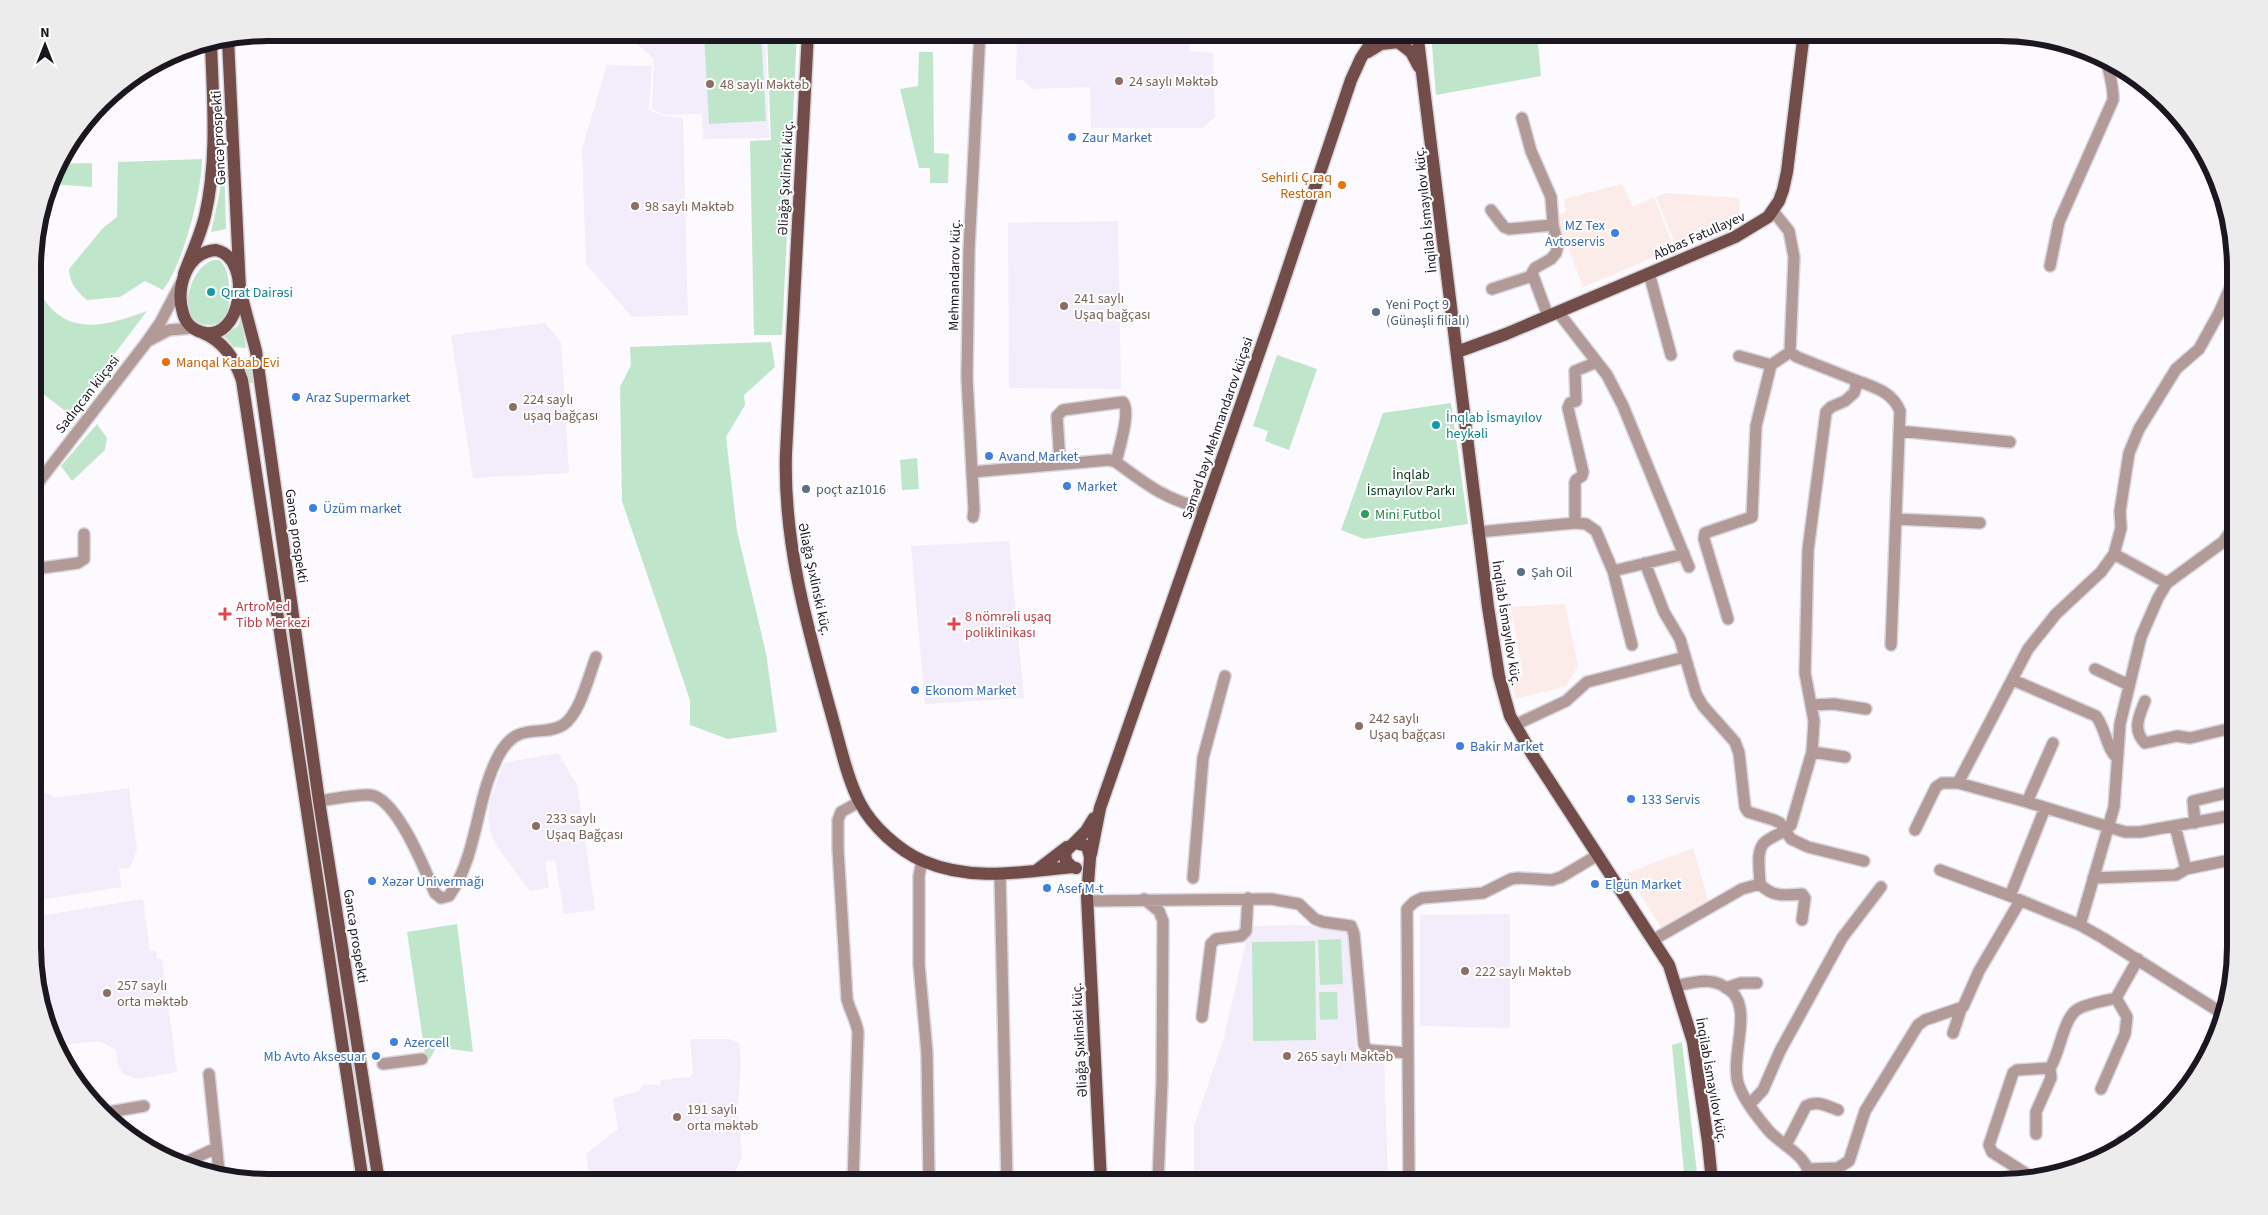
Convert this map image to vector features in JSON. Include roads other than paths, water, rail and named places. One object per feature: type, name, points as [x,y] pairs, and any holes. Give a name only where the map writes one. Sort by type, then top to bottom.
[{"type":"main road","name":"Əliağa Şıxlinski küç.","points":[[808,41],[786,444],[788,523],[804,609],[836,732],[859,802],[888,837],[922,860],[959,871],[1000,875],[1073,867]]},
{"type":"main road","name":"Səməd bəy Mehmandarov küçəsi","points":[[1100,808],[1352,80],[1372,41]]},
{"type":"main road","points":[[1395,41],[1411,52],[1424,79]]},
{"type":"main road","points":[[1362,58],[1374,47],[1387,42],[1402,41]]},
{"type":"main road","name":"İnqilab İsmayılov küç.","points":[[1418,41],[1424,79],[1478,532],[1499,676],[1506,704],[1515,725],[1532,754],[1669,965],[1693,1042],[1711,1174]]},
{"type":"main road","name":"Abbas Fətullayev","points":[[1457,352],[1483,344],[1735,237],[1761,223],[1773,211],[1779,201],[1787,172],[1803,41]]},
{"type":"main road","name":"Gəncə prospekti","points":[[228,45],[240,290],[256,351],[319,801],[378,1174]]},
{"type":"main road","name":"Gəncə prospekti","points":[[183,278],[204,218],[211,181],[213,152],[211,49]]},
{"type":"main road","points":[[197,330],[215,332],[228,323],[236,307],[240,290],[234,265],[221,251],[210,250],[197,257],[183,278],[180,294],[182,313],[197,330],[223,345],[238,369],[242,380],[362,1174]]},
{"type":"main road","points":[[1037,870],[1071,845],[1086,831],[1100,808]]},
{"type":"main road","points":[[1087,898],[1090,856],[1100,808]]},
{"type":"main road","points":[[1071,845],[1087,846],[1090,856],[1086,865],[1073,867]]},
{"type":"main road","points":[[1071,845],[1065,856],[1073,867],[1087,898]]},
{"type":"main road","name":"Əliağa Şıxlinski küç.","points":[[1087,898],[1101,1174]]},
{"type":"street","name":"Mehmandarov küç.","points":[[973,517],[968,378],[969,250],[980,41]]},
{"type":"street","points":[[2050,266],[2059,222],[2113,100],[2114,88],[2108,69]]},
{"type":"street","points":[[1522,118],[1530,151],[1551,197],[1553,224],[1557,236],[1556,253],[1551,259],[1535,268],[1532,276],[1553,314],[1597,362],[1607,375],[1624,406],[1689,567]]},
{"type":"street","points":[[1491,210],[1504,227],[1509,229],[1553,224]]},
{"type":"street","points":[[1773,211],[1790,231],[1794,257],[1790,352]]},
{"type":"street","points":[[1648,273],[1671,355]]},
{"type":"street","points":[[1492,289],[1532,276]]},
{"type":"street","name":"Sadıqcan küçəsi","points":[[41,479],[160,324],[183,278]]},
{"type":"street","points":[[1958,783],[2028,649],[2056,614],[2101,572],[2114,554],[2121,528],[2120,511],[2128,453],[2139,430],[2176,369],[2199,349],[2227,295]]},
{"type":"street","points":[[146,343],[169,330],[197,330]]},
{"type":"street","points":[[1728,619],[1704,539],[1705,532],[1752,517],[1756,426],[1771,365],[1790,352]]},
{"type":"street","points":[[1790,352],[1797,357],[1887,393],[1897,404],[1900,411],[1891,646]]},
{"type":"street","points":[[1740,356],[1771,365]]},
{"type":"street","points":[[1576,523],[1575,483],[1582,476],[1583,472],[1568,408],[1570,403],[1576,401],[1575,371],[1597,362]]},
{"type":"street","points":[[1802,920],[1805,898],[1802,894],[1777,896],[1767,892],[1760,884],[1759,851],[1763,843],[1784,832],[1791,825],[1795,817],[1812,752],[1814,721],[1805,673],[1808,550],[1826,412],[1831,407],[1845,401],[1854,393],[1855,380]]},
{"type":"street","points":[[1060,464],[1057,416],[1063,410],[1123,402],[1126,406],[1126,416],[1116,462]]},
{"type":"street","points":[[1899,431],[2010,442]]},
{"type":"street","points":[[972,472],[1109,460],[1116,462],[1156,491],[1185,504],[1205,508]]},
{"type":"street","points":[[1896,519],[1980,523]]},
{"type":"street","points":[[1478,532],[1576,523],[1586,524],[1596,531],[1613,571],[1632,645]]},
{"type":"street","points":[[41,568],[78,563],[84,559],[84,534]]},
{"type":"street","points":[[2080,925],[2114,807],[2120,724],[2141,637],[2158,598],[2167,583],[2223,542],[2227,537]]},
{"type":"street","points":[[1613,571],[1684,554]]},
{"type":"street","points":[[2114,554],[2167,583]]},
{"type":"street","points":[[1645,563],[1664,612],[1680,639],[1696,694],[1703,706],[1735,742],[1739,753],[1745,807],[1748,812],[1774,820],[1780,824],[1784,832],[1792,839],[1808,847],[1864,861]]},
{"type":"street","points":[[319,801],[370,795],[381,800],[391,810],[409,838],[435,893],[441,898],[449,896],[462,872],[473,841],[483,797],[499,754],[505,745],[522,733],[554,728],[570,718],[581,698],[596,657]]},
{"type":"street","points":[[1515,725],[1566,700],[1587,682],[1685,657]]},
{"type":"street","points":[[2095,669],[2129,684]]},
{"type":"street","points":[[1193,878],[1204,758],[1225,676]]},
{"type":"street","points":[[2013,680],[2096,716],[2103,726],[2112,753],[2117,758]]},
{"type":"street","points":[[2145,701],[2136,724],[2140,738],[2145,743],[2177,736],[2190,738],[2227,729]]},
{"type":"street","points":[[1811,705],[1834,704],[1866,709]]},
{"type":"street","points":[[2027,802],[2054,743]]},
{"type":"street","points":[[1812,752],[1844,757]]},
{"type":"street","points":[[1915,830],[1936,787],[1942,784],[1958,783],[2027,802],[2108,828],[2133,832],[2227,817]]},
{"type":"street","points":[[2194,823],[2193,800],[2227,793]]},
{"type":"street","points":[[853,1174],[858,1032],[856,1020],[846,1000],[838,820],[841,812],[859,802]]},
{"type":"street","points":[[1953,1032],[1961,1009],[2015,898],[2045,808]]},
{"type":"street","points":[[2175,826],[2186,869]]},
{"type":"street","points":[[1409,1174],[1407,909],[1414,902],[1422,898],[1483,892],[1511,879],[1552,880],[1561,877],[1598,855]]},
{"type":"street","points":[[922,860],[920,876],[920,964],[927,1053],[929,1174]]},
{"type":"street","points":[[2093,878],[2176,875],[2186,869],[2227,860]]},
{"type":"street","points":[[1940,870],[2080,925],[2218,1011]]},
{"type":"street","points":[[1000,875],[1007,1174]]},
{"type":"street","points":[[1654,940],[1742,889],[1760,884]]},
{"type":"street","points":[[1749,1105],[1764,1090],[1780,1051],[1842,938],[1881,887]]},
{"type":"street","points":[[1087,898],[1271,899],[1299,904],[1315,919],[1323,922],[1351,926],[1354,934],[1364,1045],[1368,1050],[1407,1053]]},
{"type":"street","points":[[1202,1017],[1211,944],[1216,939],[1242,936],[1246,931],[1248,898]]},
{"type":"street","points":[[1144,899],[1158,911],[1163,921],[1162,1081],[1158,1174]]},
{"type":"street","points":[[2036,1134],[2036,1112],[2051,1078],[2050,1068],[2069,1018],[2078,1009],[2116,998],[2138,960]]},
{"type":"street","points":[[1676,986],[1696,981],[1710,981],[1734,994],[1739,1003],[1740,1014],[1736,1077],[1739,1087],[1749,1105],[1770,1132],[1786,1145],[1809,1169],[1810,1174]]},
{"type":"street","points":[[1726,988],[1741,983],[1757,983]]},
{"type":"street","points":[[2101,1089],[2125,1034],[2126,1017],[2116,998]]},
{"type":"street","points":[[1809,1169],[1838,1168],[1849,1161],[1865,1111],[1918,1025],[1924,1020],[1961,1009]]},
{"type":"street","points":[[383,1064],[422,1059]]},
{"type":"street","points":[[2024,1172],[1992,1152],[1989,1145],[2013,1073],[2017,1070],[2050,1068]]},
{"type":"street","points":[[209,1074],[219,1168]]},
{"type":"street","points":[[1786,1145],[1806,1106],[1811,1103],[1818,1103],[1838,1110]]},
{"type":"street","points":[[112,1111],[144,1106]]},
{"type":"street","points":[[190,1160],[216,1148]]},
{"type":"place","name":"24 saylı Məktəb","points":[[1119,81]]},
{"type":"place","name":"48 saylı Məktəb","points":[[710,84]]},
{"type":"place","name":"Zaur Market","points":[[1072,137]]},
{"type":"place","name":"Sehirli Çıraq Restoran","points":[[1342,185]]},
{"type":"place","name":"98 saylı Məktəb","points":[[635,206]]},
{"type":"place","name":"MZ Tex Avtoservis","points":[[1615,233]]},
{"type":"place","name":"Qırat Dairəsi","points":[[211,292]]},
{"type":"place","name":"241 saylı Uşaq bağçası","points":[[1064,306]]},
{"type":"place","name":"Yeni Poçt 9 (Günəşli filialı)","points":[[1376,312]]},
{"type":"place","name":"Manqal Kabab Evi","points":[[166,362]]},
{"type":"place","name":"Araz Supermarket","points":[[296,397]]},
{"type":"place","name":"224 saylı uşaq bağçası","points":[[513,407]]},
{"type":"place","name":"İnqlab İsmayılov heykəli","points":[[1436,425]]},
{"type":"place","name":"Avand Market","points":[[989,456]]},
{"type":"place","name":"Market","points":[[1067,486]]},
{"type":"place","name":"poçt az1016","points":[[806,489]]},
{"type":"place","name":"Üzüm market","points":[[313,508]]},
{"type":"place","name":"Mini Futbol","points":[[1365,514]]},
{"type":"place","name":"Şah Oil","points":[[1521,572]]},
{"type":"place","name":"ArtroMed Tibb Merkezi","points":[[225,614]]},
{"type":"place","name":"8 nömrəli uşaq poliklinikası","points":[[954,624]]},
{"type":"place","name":"Ekonom Market","points":[[915,690]]},
{"type":"place","name":"242 saylı Uşaq bağçası","points":[[1359,726]]},
{"type":"place","name":"Bakir Market","points":[[1460,746]]},
{"type":"place","name":"133 Servis","points":[[1631,799]]},
{"type":"place","name":"233 saylı Uşaq Bağçası","points":[[536,826]]},
{"type":"place","name":"Xəzər Univermağı","points":[[372,881]]},
{"type":"place","name":"Elgün Market","points":[[1595,884]]},
{"type":"place","name":"Asef M-t","points":[[1047,888]]},
{"type":"place","name":"222 saylı Məktəb","points":[[1465,971]]},
{"type":"place","name":"257 saylı orta məktəb","points":[[107,993]]},
{"type":"place","name":"Azercell","points":[[394,1042]]},
{"type":"place","name":"Mb Avto Aksesuar","points":[[376,1056]]},
{"type":"place","name":"265 saylı Məktəb","points":[[1287,1056]]},
{"type":"place","name":"191 saylı orta məktəb","points":[[677,1117]]},
{"type":"park label","name":"İnqlab İsmayılov Parkı","points":[[1411,482]]}]
